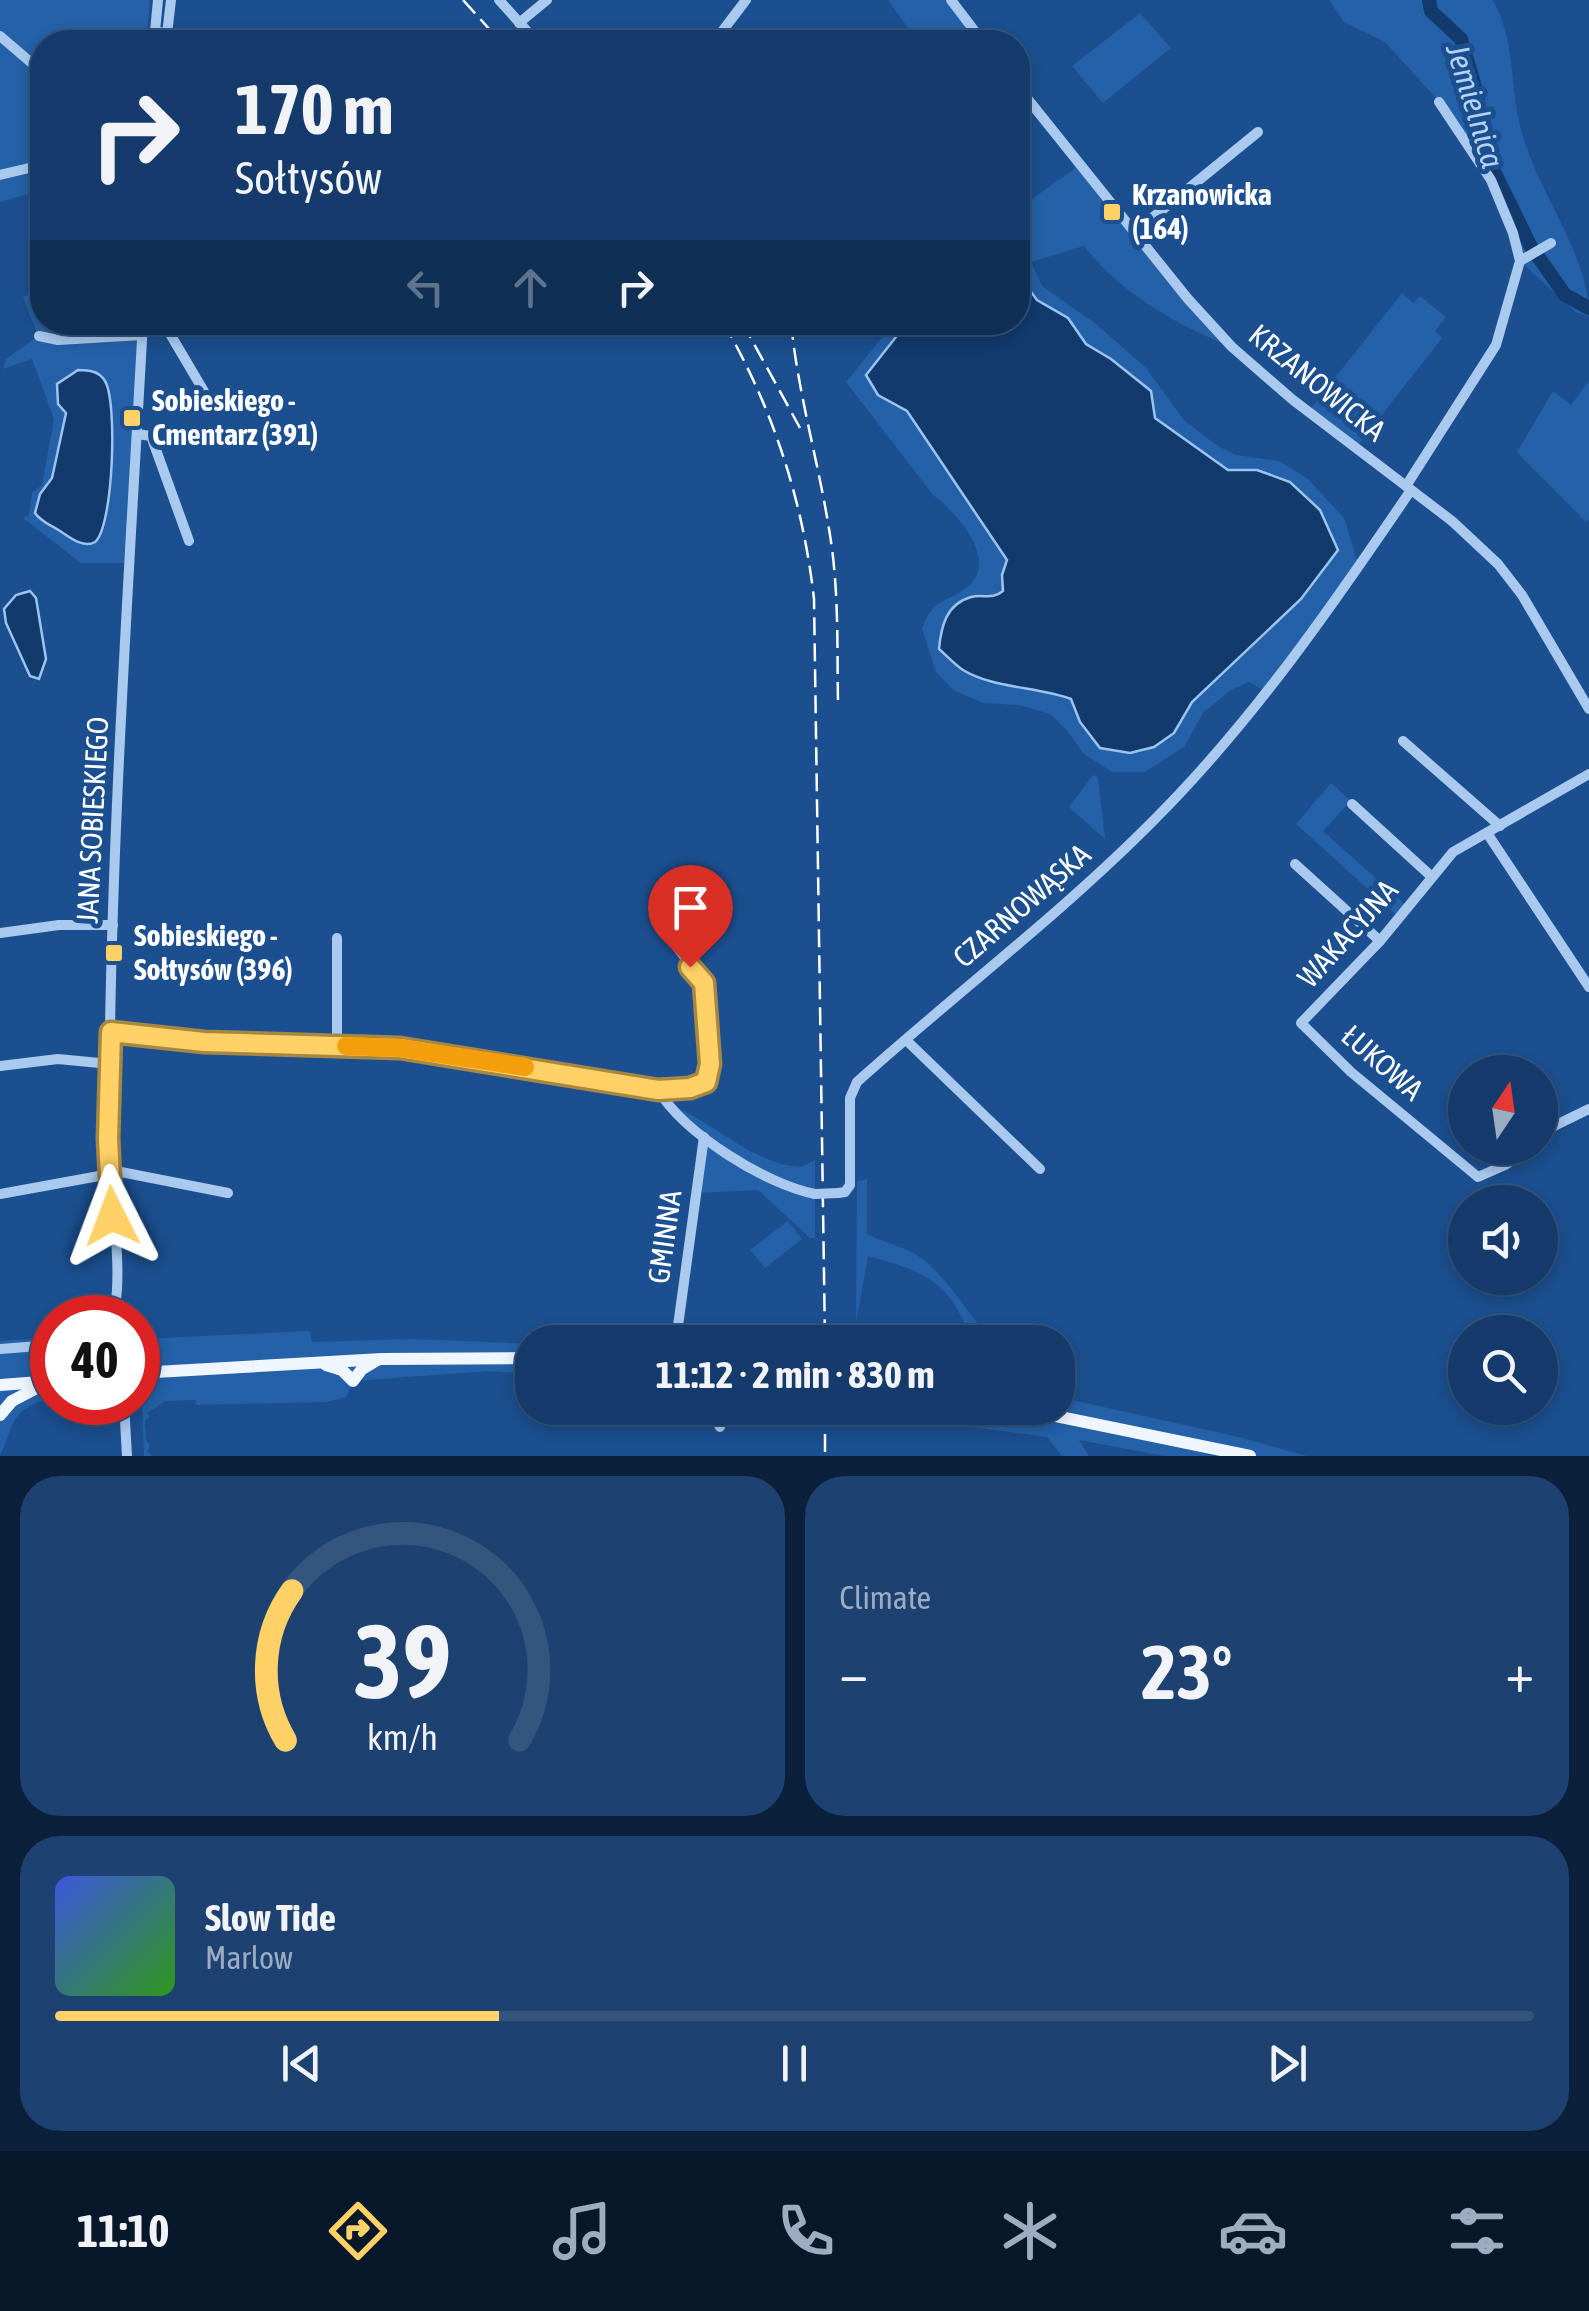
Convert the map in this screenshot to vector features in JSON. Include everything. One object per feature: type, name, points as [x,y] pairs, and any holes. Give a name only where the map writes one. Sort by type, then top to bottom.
[{"type":"main road","points":[[160,1372],[382,1359],[515,1358]]},
{"type":"main road","points":[[314,1362],[342,1370],[353,1381],[370,1362],[382,1359]]},
{"type":"main road","points":[[0,1385],[30,1383]]},
{"type":"main road","points":[[0,1415],[30,1392]]},
{"type":"main road","points":[[1075,1420],[1250,1456]]},
{"type":"street","points":[[158,0],[160,30]]},
{"type":"street","points":[[162,30],[171,0]]},
{"type":"street","points":[[499,0],[526,30]]},
{"type":"street","points":[[519,23],[547,0]]},
{"type":"street","points":[[723,30],[746,0]]},
{"type":"street","points":[[951,0],[974,30]]},
{"type":"street","points":[[0,36],[30,62]]},
{"type":"street","name":"KRZANOWICKA","points":[[1030,102],[1202,315],[1249,363],[1467,533],[1505,572],[1589,709]]},
{"type":"street","points":[[1439,102],[1491,180],[1513,232],[1520,261],[1551,243]]},
{"type":"street","points":[[1135,232],[1258,132]]},
{"type":"street","points":[[0,176],[30,168]]},
{"type":"street","name":"CZARNOWĄSKA","points":[[658,1090],[704,1137],[778,1183],[815,1194],[845,1192],[850,1185],[852,1091],[857,1082],[1055,912],[1168,805],[1224,743],[1312,634],[1409,488],[1496,346],[1520,261]]},
{"type":"street","points":[[39,336],[71,340],[142,335]]},
{"type":"street","name":"JANA SOBIESKIEGO","points":[[118,1295],[110,1175],[113,925],[142,335]]},
{"type":"street","points":[[172,335],[215,410]]},
{"type":"street","points":[[137,434],[151,436],[190,541]]},
{"type":"street","points":[[1403,741],[1500,826]]},
{"type":"street","name":"WAKACYJNA","points":[[1301,1024],[1380,941],[1454,852],[1589,774]]},
{"type":"street","name":"WAKACYJNA","points":[[1352,804],[1432,877]]},
{"type":"street","points":[[1488,833],[1589,987]]},
{"type":"street","points":[[1294,864],[1380,941]]},
{"type":"street","points":[[111,1032],[204,1042],[400,1048],[658,1090],[690,1088],[706,1082],[710,1064],[704,983],[672,939],[667,915]]},
{"type":"street","points":[[0,932],[58,925],[113,925]]},
{"type":"street","points":[[337,938],[337,1046]]},
{"type":"street","name":"ŁUKOWA","points":[[1301,1024],[1351,1072],[1448,1153]]},
{"type":"street","points":[[906,1040],[1040,1169]]},
{"type":"street","points":[[0,1066],[58,1058],[110,1064]]},
{"type":"street","points":[[1558,1124],[1589,1109]]},
{"type":"street","name":"GMINNA","points":[[678,1325],[704,1137]]},
{"type":"street","name":"ŁUKOWA","points":[[1462,1165],[1478,1178],[1505,1165]]},
{"type":"street","points":[[0,1194],[121,1172],[228,1193]]},
{"type":"street","points":[[0,1349],[30,1347]]},
{"type":"street","points":[[125,1425],[127,1456]]},
{"type":"shaded area","points":[[0,0],[150,0],[148,30],[30,30],[30,193],[0,202]]},
{"type":"shaded area","points":[[888,0],[959,0],[954,4],[974,30],[909,30]]},
{"type":"shaded area","points":[[1329,0],[1493,0],[1509,45],[1516,105],[1526,146],[1571,243],[1587,292],[1589,317],[1576,312],[1520,261],[1491,180],[1443,106],[1385,42],[1344,22]]},
{"type":"shaded area","points":[[1140,13],[1171,48],[1103,103],[1072,66]]},
{"type":"shaded area","points":[[1081,164],[1232,347],[1151,306],[1115,279],[1084,246],[1031,262],[1042,286],[1096,324],[1146,368],[1184,420],[1216,445],[1236,455],[1279,461],[1308,479],[1344,518],[1359,566],[1263,690],[1249,682],[1231,690],[1203,713],[1184,747],[1145,772],[1112,772],[1084,754],[1050,714],[1019,705],[983,703],[953,690],[936,672],[922,629],[935,607],[967,587],[979,564],[977,551],[962,524],[933,495],[846,382],[884,335],[898,335],[866,375],[878,395],[906,411],[1008,560],[1002,575],[1003,591],[996,597],[970,597],[1007,685],[1044,689],[1071,700],[1080,722],[1174,733],[1192,702],[1301,599],[1338,550],[1257,470],[1228,470],[1155,418],[1151,391],[1086,344],[1068,318],[1037,300],[1030,290],[1030,200]]},
{"type":"shaded area","points":[[1030,290],[1037,300],[1068,318],[1086,344],[1151,391],[1155,418],[1228,470],[1257,470],[1290,482],[1320,510],[1338,550],[1301,599],[1192,702],[1174,733],[1154,747],[1130,753],[1100,748],[1080,722],[1071,699],[975,676],[939,649],[943,625],[956,605],[971,597],[1003,591],[1002,575],[1007,560],[907,411],[878,395],[866,375],[898,335],[1030,335]]},
{"type":"shaded area","points":[[1402,293],[1413,303],[1420,296],[1446,317],[1435,331],[1442,338],[1356,448],[1308,412]]},
{"type":"shaded area","points":[[30,294],[30,315],[23,297]]},
{"type":"shaded area","points":[[142,335],[130,563],[81,563],[23,518],[29,515],[32,493],[42,485],[54,419],[32,359],[3,369],[6,359],[38,336]],"holes":[[[110,400],[114,439],[105,528],[73,539],[39,519],[40,494],[52,478],[66,421],[63,409]]]},
{"type":"shaded area","points":[[78,370],[103,378],[111,413],[110,491],[101,532],[91,544],[72,539],[35,513],[40,494],[52,478],[66,413],[58,404],[57,384]]},
{"type":"shaded area","points":[[1589,381],[1586,522],[1517,452],[1553,391],[1571,405]]},
{"type":"shaded area","points":[[30,591],[36,598],[46,659],[39,679],[30,676],[6,623],[4,609],[16,595]]},
{"type":"shaded area","points":[[1093,775],[1098,777],[1105,839],[1069,807]]},
{"type":"shaded area","points":[[1331,783],[1351,801],[1323,831],[1408,907],[1399,917],[1296,824]]},
{"type":"shaded area","points":[[668,1104],[766,1158],[801,1167],[815,1160],[815,1238],[810,1238],[758,1190],[697,1193],[704,1137]]},
{"type":"shaded area","points":[[867,1179],[867,1234],[924,1260],[980,1325],[965,1325],[955,1305],[933,1282],[905,1267],[868,1256],[856,1322],[857,1182]]},
{"type":"shaded area","points":[[788,1221],[802,1239],[765,1268],[750,1250]]},
{"type":"shaded area","points":[[310,1331],[312,1342],[411,1339],[515,1343],[515,1373],[488,1371],[354,1381],[346,1397],[326,1402],[196,1405],[195,1400],[160,1405],[160,1338]]},
{"type":"shaded area","points":[[30,1339],[30,1406],[15,1420],[0,1456],[0,1341]]},
{"type":"shaded area","points":[[1075,1401],[1307,1456],[1164,1456],[1079,1440],[1089,1456],[1062,1456],[1047,1437],[957,1425],[1075,1425]]},
{"type":"shaded area","points":[[145,1425],[150,1446],[147,1451],[152,1456],[144,1456]]},
{"type":"waterway","name":"Jemielnica","points":[[1429,0],[1431,11],[1461,39],[1476,91],[1488,159],[1530,245],[1565,295],[1589,308]]},
{"type":"railway","points":[[463,0],[490,30]]},
{"type":"railway","points":[[730,335],[757,388],[783,456],[802,526],[814,599],[825,1325]]},
{"type":"railway","points":[[749,335],[800,428]]},
{"type":"railway","points":[[793,335],[833,556],[838,704]]},
{"type":"railway","points":[[825,1425],[825,1456]]},
{"type":"slow traffic","points":[[346,1046],[400,1048],[525,1067]]},
{"type":"place","name":"Krzanowicka (164)","points":[[1112,212]]},
{"type":"place","name":"Sobieskiego - Cmentarz (391)","points":[[132,418]]},
{"type":"place","name":"Sobieskiego - Sołtysów (396)","points":[[114,953]]},
{"type":"route","points":[[112,1216],[108,1139],[111,1032],[166,1040],[400,1048],[658,1090],[690,1088],[706,1082],[710,1064],[704,983],[690,967]]}]
